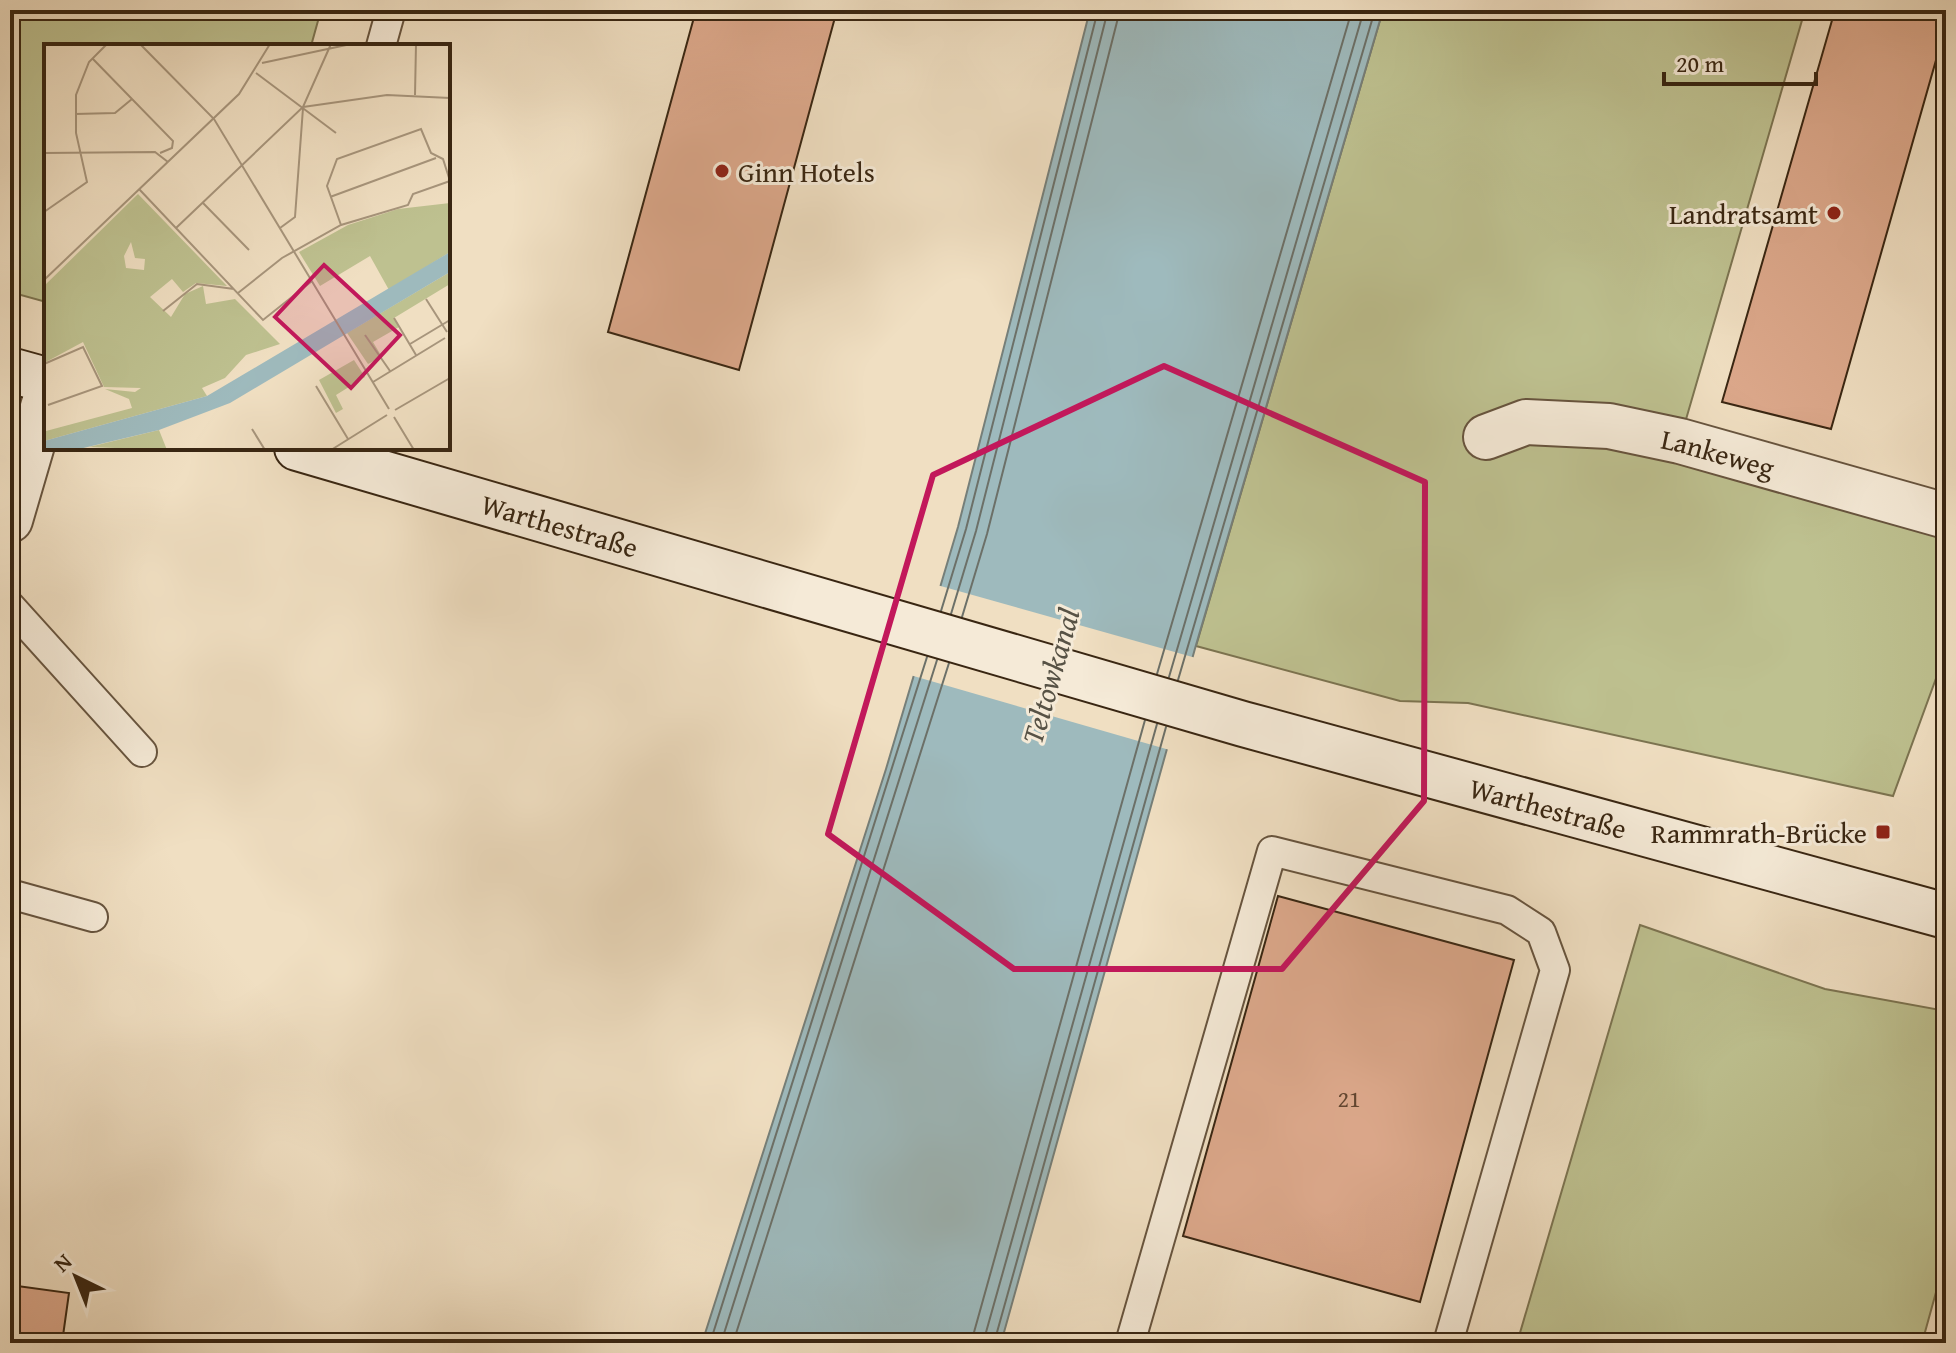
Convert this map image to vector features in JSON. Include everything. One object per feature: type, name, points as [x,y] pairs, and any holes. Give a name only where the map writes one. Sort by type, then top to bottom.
[{"type":"street","points":[[10,370],[44,379]]},
{"type":"street","points":[[10,520],[44,404]]},
{"type":"street","name":"Lankeweg","points":[[1486,437],[1526,422],[1609,426],[1680,441],[1946,516]]},
{"type":"street","name":"Warthestraße","points":[[304,450],[1243,724],[1946,916]]},
{"type":"lane","points":[[382,44],[391,10]]},
{"type":"lane","points":[[10,606],[142,752]]},
{"type":"lane","points":[[1130,1343],[1272,851],[1507,910],[1541,932],[1555,970],[1448,1343]]},
{"type":"lane","points":[[10,894],[93,917]]},
{"type":"highlighted area","points":[[1164,366],[1425,482],[1424,801],[1282,969],[1014,969],[828,834],[933,475]]},
{"type":"green space","points":[[10,10],[321,10],[312,44],[44,44],[44,301],[10,292]]},
{"type":"green space","points":[[1383,10],[1805,10],[1680,440],[1946,516],[1946,651],[1893,796],[1468,703],[1400,701],[1196,646]]},
{"type":"green space","points":[[1640,925],[1825,989],[1946,1011],[1946,1256],[1922,1343],[1517,1343]]},
{"type":"water","name":"Teltowkanal","points":[[1090,10],[1383,10],[1196,645],[1001,1343],[702,1343],[886,769],[958,527]]},
{"type":"pier","points":[[937,585],[1196,658],[1173,751],[910,675]]},
{"type":"building","name":"Ginn Hotels","points":[[696,10],[837,10],[739,370],[608,332]]},
{"type":"building","name":"Landratsamt","points":[[1835,10],[1946,10],[1946,25],[1831,429],[1722,402]]},
{"type":"building","points":[[1278,896],[1514,960],[1420,1302],[1183,1236]]},
{"type":"building","points":[[10,1285],[69,1293],[62,1343],[10,1343]]},
{"type":"place","name":"Ginn Hotels","points":[[722,171]]},
{"type":"place","name":"Landratsamt","points":[[1834,213]]},
{"type":"place","name":"Rammrath-Brücke","points":[[1883,832]]}]
